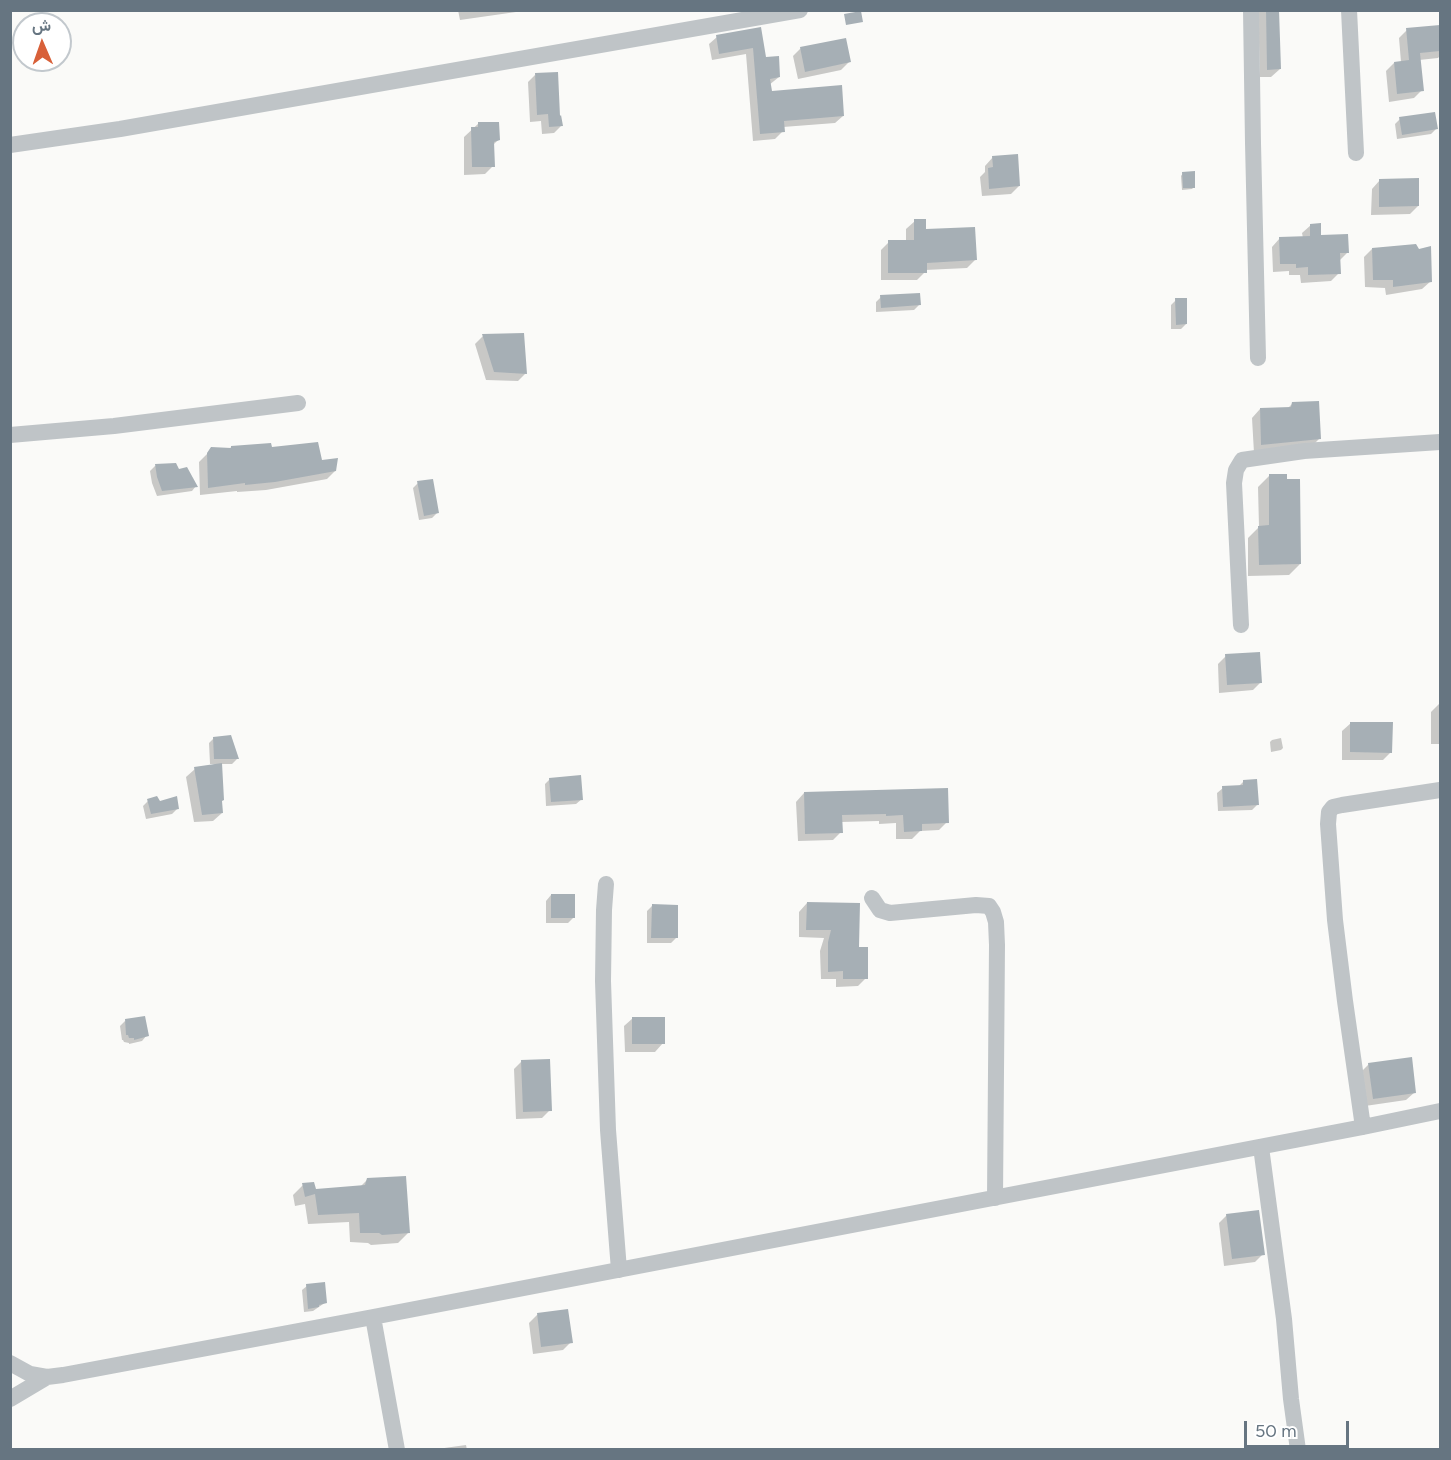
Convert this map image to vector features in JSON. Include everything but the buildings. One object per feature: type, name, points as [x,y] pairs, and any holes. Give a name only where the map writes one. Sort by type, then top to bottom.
[{"type":"street","points":[[10,145],[120,129],[800,10]]},
{"type":"street","points":[[1251,10],[1258,358]]},
{"type":"street","points":[[1349,10],[1356,153]]},
{"type":"street","points":[[10,435],[131,424],[298,403]]},
{"type":"street","points":[[1241,625],[1234,483],[1236,470],[1242,460],[1304,451],[1440,442]]},
{"type":"street","points":[[1363,1127],[1335,920],[1329,812],[1333,807],[1342,805],[1440,790]]},
{"type":"street","points":[[606,884],[603,981],[608,1130],[619,1270]]},
{"type":"street","points":[[872,898],[880,910],[890,913],[976,905],[989,906],[993,912],[997,945],[995,1198]]},
{"type":"street","points":[[10,1399],[47,1377],[374,1317],[1440,1112]]},
{"type":"street","points":[[1261,1147],[1284,1319],[1298,1449]]},
{"type":"street","points":[[374,1317],[397,1449]]},
{"type":"street","points":[[10,1363],[30,1374],[47,1377]]}]
